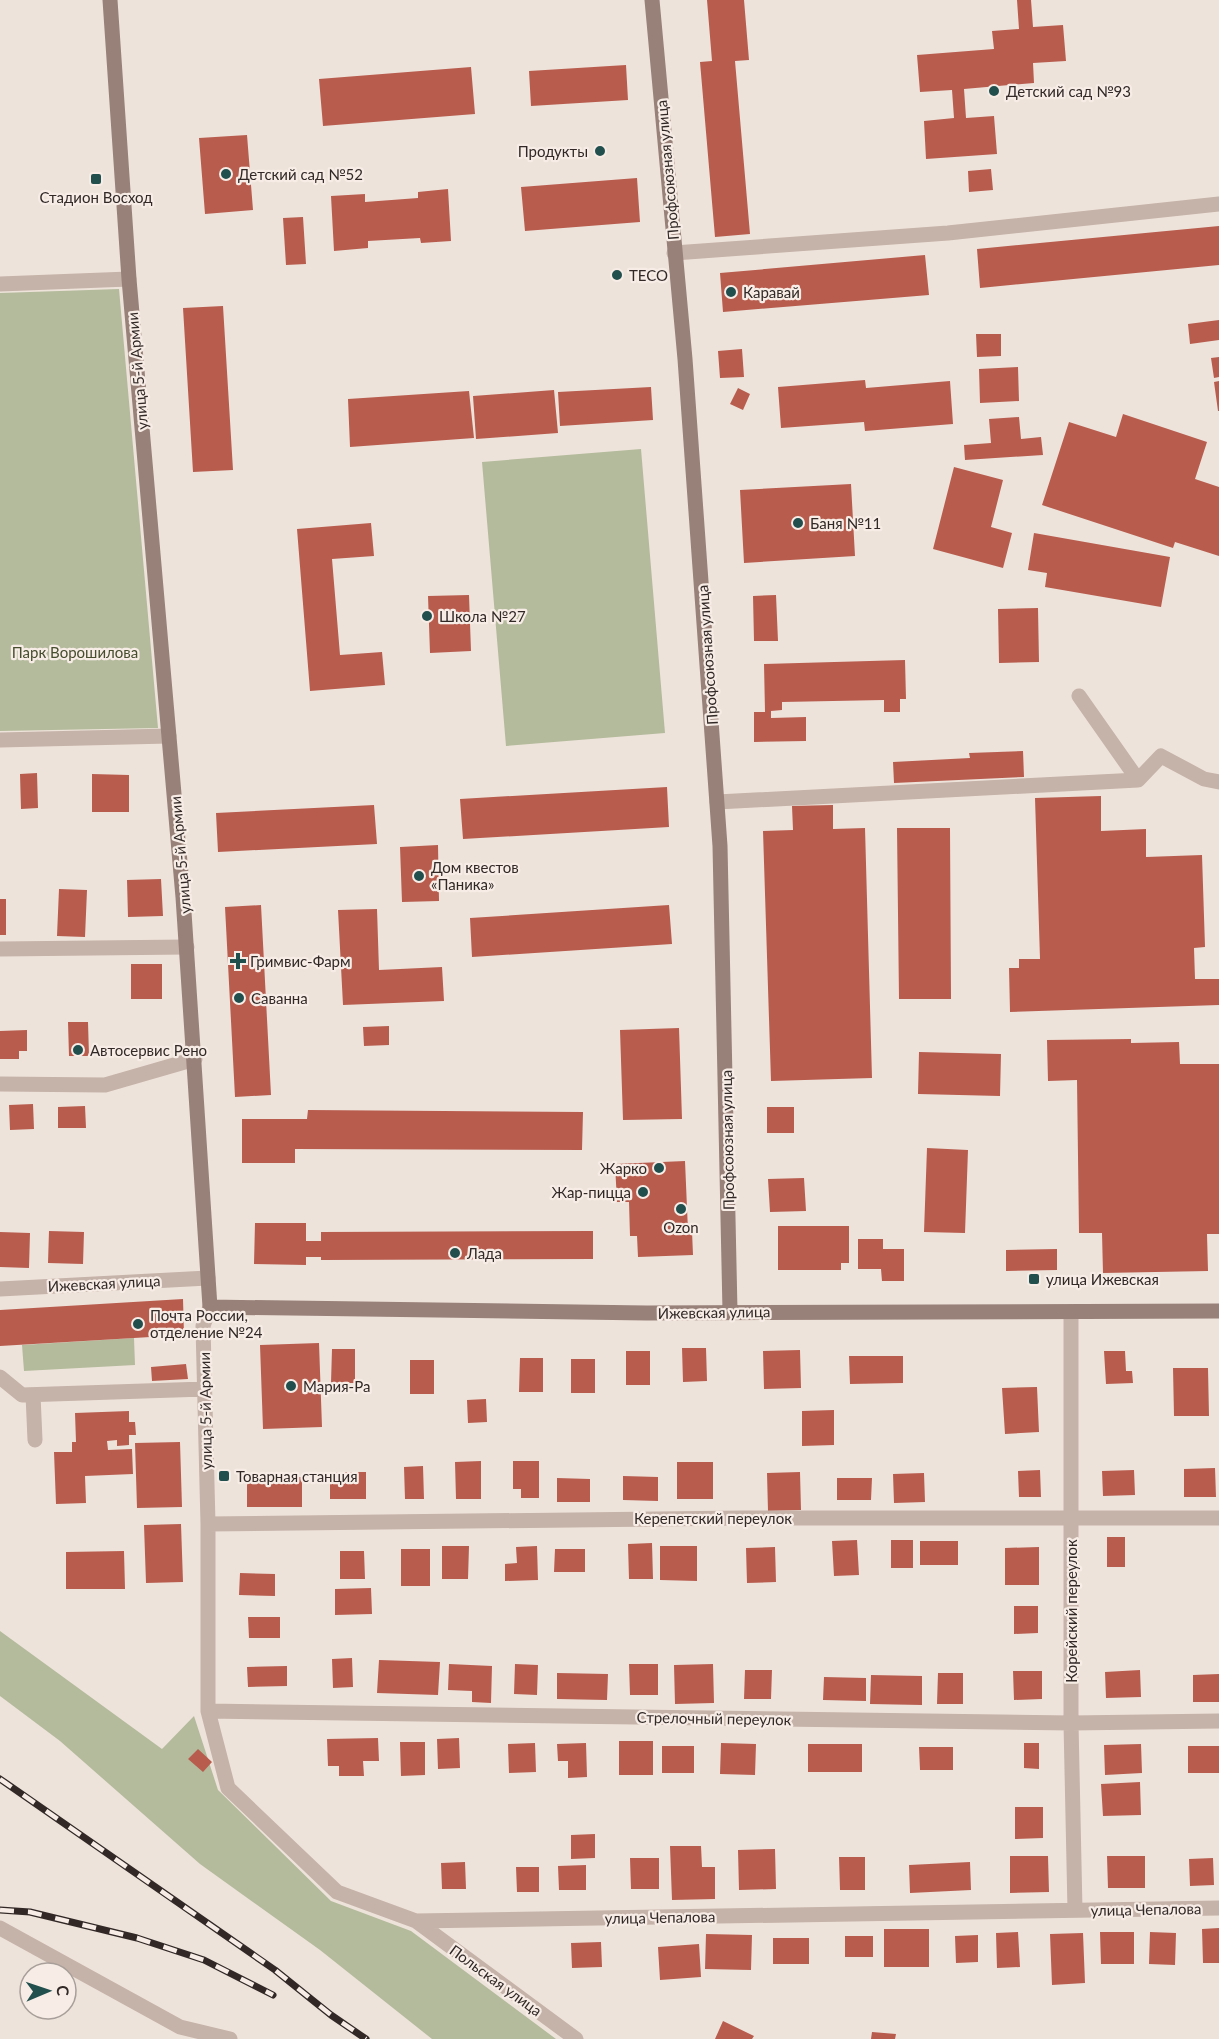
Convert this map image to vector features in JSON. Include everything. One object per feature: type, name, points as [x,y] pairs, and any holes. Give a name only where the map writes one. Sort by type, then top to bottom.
[{"type":"main road","name":"улица 5-й Армии","points":[[110,0],[129,279],[187,947],[210,1307]]},
{"type":"main road","name":"Профсоюзная улица","points":[[652,0],[685,358],[720,846],[730,1311]]},
{"type":"main road","name":"Ижевская улица","points":[[210,1307],[647,1312],[1219,1311]]},
{"type":"street","points":[[674,253],[948,233],[1219,204]]},
{"type":"street","points":[[0,284],[129,279]]},
{"type":"street","points":[[1079,696],[1138,780]]},
{"type":"street","points":[[0,740],[169,736]]},
{"type":"street","points":[[717,802],[1138,780],[1161,756],[1204,779],[1219,782]]},
{"type":"street","points":[[0,949],[187,947]]},
{"type":"street","points":[[0,1084],[105,1085],[195,1059]]},
{"type":"street","name":"Ижевская улица","points":[[0,1289],[208,1278]]},
{"type":"street","name":"улица 5-й Армии","points":[[208,1711],[208,1524],[203,1326],[210,1307]]},
{"type":"street","name":"Корейский переулок","points":[[1071,1312],[1071,1723],[1075,1910]]},
{"type":"street","points":[[0,1377],[22,1395],[205,1389]]},
{"type":"street","points":[[33,1395],[35,1440]]},
{"type":"street","name":"Керепетский переулок","points":[[208,1524],[732,1518],[1219,1518]]},
{"type":"street","name":"Стрелочный переулок","points":[[208,1711],[1071,1723],[1219,1721]]},
{"type":"street","name":"улица Чепалова","points":[[208,1711],[228,1788],[337,1892],[416,1921],[1219,1908]]},
{"type":"street","name":"Польская улица","points":[[416,1921],[576,2039]]},
{"type":"street","points":[[0,1928],[180,2027],[230,2039]]},
{"type":"green space","name":"Парк Ворошилова","points":[[119,289],[158,728],[0,731],[0,293]]},
{"type":"green space","points":[[641,449],[665,733],[506,746],[482,462]]},
{"type":"green space","points":[[134,1338],[135,1365],[24,1371],[22,1345]]},
{"type":"green space","points":[[0,1631],[162,1749],[194,1716],[218,1790],[331,1901],[411,1931],[556,2039],[432,2039],[320,1950],[200,1864],[60,1741],[0,1696]]},
{"type":"building","points":[[707,0],[744,0],[749,60],[735,61],[750,234],[715,237],[700,62],[712,61]]},
{"type":"building","name":"Детский сад №93","points":[[1017,0],[1031,0],[1033,27],[1063,25],[1066,61],[1033,63],[1034,83],[964,89],[966,118],[994,116],[997,154],[926,159],[924,121],[954,118],[952,90],[920,92],[917,55],[994,49],[992,31],[1019,29]]},
{"type":"building","points":[[626,65],[628,100],[531,106],[529,71]]},
{"type":"building","points":[[471,67],[475,114],[323,126],[319,79]]},
{"type":"building","name":"Детский сад №52","points":[[247,135],[253,210],[205,214],[199,138]]},
{"type":"building","points":[[991,169],[993,190],[969,192],[968,171]]},
{"type":"building","points":[[637,178],[640,222],[525,231],[521,187]]},
{"type":"building","points":[[448,189],[451,241],[421,243],[420,238],[368,241],[368,248],[334,251],[331,196],[365,194],[365,202],[418,198],[418,192]]},
{"type":"building","points":[[303,217],[306,264],[286,265],[283,218]]},
{"type":"building","points":[[1219,226],[1219,265],[980,288],[977,249]]},
{"type":"building","points":[[925,255],[929,295],[723,312],[720,273]]},
{"type":"building","points":[[223,306],[233,470],[193,472],[183,308]]},
{"type":"building","points":[[1219,320],[1219,340],[1190,344],[1188,324]]},
{"type":"building","points":[[976,334],[1001,334],[1001,356],[977,357]]},
{"type":"building","points":[[742,349],[744,377],[720,378],[718,351]]},
{"type":"building","points":[[1219,357],[1219,377],[1214,378],[1211,358]]},
{"type":"building","points":[[1018,367],[1019,401],[980,403],[979,369]]},
{"type":"building","points":[[865,380],[866,388],[950,381],[953,424],[865,431],[864,422],[781,428],[778,387]]},
{"type":"building","points":[[1219,381],[1219,411],[1218,411],[1214,382]]},
{"type":"building","points":[[651,387],[653,420],[560,426],[558,392]]},
{"type":"building","points":[[738,388],[750,394],[743,410],[730,404]]},
{"type":"building","points":[[554,390],[558,433],[476,439],[473,396]]},
{"type":"building","points":[[469,391],[474,438],[350,447],[348,399]]},
{"type":"building","points":[[1123,414],[1207,442],[1195,479],[1219,487],[1219,556],[1175,542],[1173,548],[1042,505],[1069,422],[1116,437]]},
{"type":"building","points":[[1019,417],[1021,439],[1041,437],[1043,455],[965,460],[964,445],[991,443],[989,419]]},
{"type":"building","points":[[954,467],[1003,480],[991,527],[1012,533],[1003,568],[933,549]]},
{"type":"building","name":"Баня №11","points":[[851,484],[855,556],[744,563],[740,490]]},
{"type":"building","points":[[371,523],[374,556],[332,559],[340,655],[382,652],[385,685],[310,691],[297,529]]},
{"type":"building","points":[[1034,533],[1170,557],[1161,607],[1045,587],[1047,573],[1028,570]]},
{"type":"building","points":[[469,595],[471,651],[430,653],[428,596]]},
{"type":"building","points":[[776,595],[778,641],[754,641],[753,596]]},
{"type":"building","points":[[1038,608],[1039,662],[999,663],[998,609]]},
{"type":"building","points":[[905,660],[906,699],[900,699],[900,712],[884,712],[884,700],[782,702],[782,710],[771,711],[771,718],[806,717],[806,741],[754,742],[754,712],[765,712],[764,664]]},
{"type":"building","points":[[1023,751],[1024,777],[894,783],[893,762],[970,758],[969,753]]},
{"type":"building","points":[[37,773],[38,808],[21,809],[20,774]]},
{"type":"building","points":[[92,774],[129,775],[129,812],[92,812]]},
{"type":"building","points":[[667,787],[669,827],[463,839],[460,799]]},
{"type":"building","points":[[1101,796],[1101,831],[1146,829],[1146,857],[1202,855],[1205,947],[1194,948],[1195,979],[1219,979],[1219,1005],[1010,1012],[1009,968],[1019,968],[1019,959],[1040,959],[1035,798]]},
{"type":"building","points":[[374,805],[377,844],[218,852],[216,813]]},
{"type":"building","points":[[833,805],[833,829],[865,828],[872,1078],[771,1081],[763,831],[793,830],[792,806]]},
{"type":"building","points":[[897,828],[950,828],[951,999],[899,999]]},
{"type":"building","points":[[438,845],[439,901],[402,902],[400,847]]},
{"type":"building","points":[[161,879],[163,916],[128,917],[127,880]]},
{"type":"building","points":[[59,889],[87,890],[85,937],[57,936]]},
{"type":"building","points":[[0,899],[6,899],[6,935],[0,935]]},
{"type":"building","points":[[261,905],[271,1095],[235,1097],[225,907]]},
{"type":"building","points":[[669,905],[672,944],[472,957],[470,918]]},
{"type":"building","points":[[377,909],[379,970],[442,967],[444,1001],[343,1005],[338,910]]},
{"type":"building","points":[[131,964],[162,964],[162,999],[131,999]]},
{"type":"building","points":[[68,1022],[88,1022],[89,1056],[69,1056]]},
{"type":"building","points":[[389,1026],[389,1045],[364,1046],[363,1027]]},
{"type":"building","points":[[679,1028],[682,1119],[623,1120],[620,1030]]},
{"type":"building","points":[[27,1030],[27,1051],[19,1051],[19,1059],[0,1059],[0,1031]]},
{"type":"building","points":[[1131,1039],[1131,1043],[1179,1042],[1180,1064],[1219,1064],[1219,1234],[1207,1234],[1208,1271],[1103,1273],[1102,1233],[1079,1233],[1077,1080],[1048,1081],[1047,1040]]},
{"type":"building","points":[[919,1052],[1001,1054],[1000,1096],[918,1094]]},
{"type":"building","points":[[33,1104],[34,1129],[10,1130],[9,1105]]},
{"type":"building","points":[[85,1106],[86,1128],[58,1128],[58,1107]]},
{"type":"building","points":[[767,1107],[794,1107],[794,1133],[767,1133]]},
{"type":"building","points":[[308,1110],[583,1112],[582,1150],[295,1149],[295,1163],[242,1163],[242,1119],[307,1119]]},
{"type":"building","points":[[927,1148],[968,1150],[965,1233],[924,1232]]},
{"type":"building","points":[[685,1161],[688,1231],[692,1231],[693,1255],[638,1257],[637,1236],[630,1236],[629,1202],[617,1202],[615,1164]]},
{"type":"building","points":[[804,1178],[806,1211],[770,1212],[768,1179]]},
{"type":"building","points":[[255,1223],[306,1223],[306,1241],[321,1241],[321,1232],[593,1231],[593,1259],[321,1260],[321,1257],[306,1257],[306,1265],[254,1264]]},
{"type":"building","points":[[778,1226],[849,1226],[849,1263],[841,1263],[841,1270],[778,1270]]},
{"type":"building","points":[[49,1231],[84,1232],[83,1264],[48,1263]]},
{"type":"building","points":[[0,1232],[30,1233],[29,1268],[0,1267]]},
{"type":"building","points":[[858,1239],[883,1239],[883,1249],[904,1249],[904,1281],[882,1281],[881,1269],[858,1269]]},
{"type":"building","points":[[1057,1249],[1057,1270],[1006,1271],[1006,1250]]},
{"type":"building","points":[[183,1299],[184,1335],[0,1346],[0,1310]]},
{"type":"building","name":"Мария-Ра","points":[[319,1343],[322,1427],[263,1429],[260,1345]]},
{"type":"building","points":[[682,1348],[706,1348],[707,1381],[683,1382]]},
{"type":"building","points":[[332,1349],[355,1349],[355,1383],[331,1383]]},
{"type":"building","points":[[800,1350],[801,1388],[764,1389],[763,1351]]},
{"type":"building","points":[[626,1351],[650,1351],[650,1385],[626,1385]]},
{"type":"building","points":[[1104,1351],[1125,1351],[1126,1371],[1132,1371],[1133,1383],[1106,1384]]},
{"type":"building","points":[[849,1356],[903,1356],[903,1383],[850,1384]]},
{"type":"building","points":[[520,1358],[543,1358],[543,1392],[519,1392]]},
{"type":"building","points":[[571,1359],[595,1359],[595,1393],[571,1393]]},
{"type":"building","points":[[410,1360],[434,1360],[434,1394],[410,1394]]},
{"type":"building","points":[[186,1364],[188,1379],[152,1381],[151,1367]]},
{"type":"building","points":[[1173,1368],[1208,1368],[1209,1416],[1174,1416]]},
{"type":"building","points":[[1037,1387],[1039,1432],[1005,1434],[1002,1388]]},
{"type":"building","points":[[486,1399],[487,1422],[468,1423],[467,1400]]},
{"type":"building","points":[[834,1410],[834,1445],[802,1446],[802,1411]]},
{"type":"building","points":[[129,1411],[129,1422],[135,1422],[136,1435],[129,1435],[129,1445],[117,1446],[117,1440],[107,1441],[108,1450],[132,1449],[133,1474],[85,1476],[86,1503],[56,1504],[54,1452],[72,1452],[72,1442],[76,1442],[75,1413]]},
{"type":"building","points":[[180,1442],[182,1507],[137,1508],[135,1443]]},
{"type":"building","points":[[481,1461],[481,1499],[456,1499],[455,1462]]},
{"type":"building","points":[[513,1461],[539,1461],[539,1498],[521,1498],[521,1489],[513,1489]]},
{"type":"building","points":[[677,1462],[713,1462],[713,1499],[677,1499]]},
{"type":"building","points":[[423,1466],[424,1499],[405,1499],[404,1467]]},
{"type":"building","points":[[1215,1468],[1216,1497],[1184,1497],[1184,1469]]},
{"type":"building","points":[[1040,1470],[1041,1497],[1019,1497],[1018,1471]]},
{"type":"building","points":[[1134,1470],[1135,1495],[1103,1496],[1102,1471]]},
{"type":"building","points":[[330,1472],[366,1472],[366,1499],[330,1499]]},
{"type":"building","points":[[800,1472],[801,1510],[768,1511],[767,1473]]},
{"type":"building","points":[[924,1473],[925,1502],[894,1503],[893,1474]]},
{"type":"building","points":[[623,1476],[658,1477],[658,1501],[623,1500]]},
{"type":"building","points":[[247,1477],[302,1477],[302,1507],[247,1507]]},
{"type":"building","points":[[557,1478],[590,1479],[590,1502],[557,1502]]},
{"type":"building","points":[[837,1478],[872,1478],[871,1500],[837,1500]]},
{"type":"building","points":[[181,1524],[183,1582],[146,1583],[144,1525]]},
{"type":"building","points":[[1107,1537],[1125,1537],[1125,1567],[1107,1567]]},
{"type":"building","points":[[857,1540],[859,1575],[834,1576],[832,1541]]},
{"type":"building","points":[[891,1540],[913,1540],[913,1568],[891,1568]]},
{"type":"building","points":[[920,1541],[958,1541],[958,1565],[920,1565]]},
{"type":"building","points":[[652,1543],[653,1579],[629,1579],[628,1544]]},
{"type":"building","points":[[442,1546],[469,1546],[468,1579],[442,1579]]},
{"type":"building","points":[[537,1546],[538,1580],[505,1581],[505,1564],[517,1563],[516,1547]]},
{"type":"building","points":[[660,1546],[697,1546],[697,1581],[660,1580]]},
{"type":"building","points":[[775,1547],[776,1582],[747,1583],[746,1548]]},
{"type":"building","points":[[1039,1547],[1039,1585],[1005,1585],[1005,1548]]},
{"type":"building","points":[[401,1549],[430,1549],[430,1586],[401,1586]]},
{"type":"building","points":[[555,1549],[585,1549],[585,1572],[554,1572]]},
{"type":"building","points":[[124,1551],[125,1589],[66,1589],[66,1552]]},
{"type":"building","points":[[340,1551],[364,1551],[365,1579],[340,1579]]},
{"type":"building","points":[[240,1573],[275,1574],[275,1596],[239,1595]]},
{"type":"building","points":[[371,1588],[372,1614],[335,1615],[335,1589]]},
{"type":"building","points":[[1014,1606],[1038,1606],[1038,1633],[1014,1634]]},
{"type":"building","points":[[248,1617],[280,1617],[280,1638],[249,1638]]},
{"type":"building","points":[[352,1658],[353,1687],[333,1688],[332,1659]]},
{"type":"building","points":[[379,1660],[440,1662],[438,1695],[377,1693]]},
{"type":"building","points":[[449,1664],[492,1666],[491,1703],[472,1702],[472,1691],[448,1690]]},
{"type":"building","points":[[515,1664],[538,1665],[537,1695],[514,1694]]},
{"type":"building","points":[[629,1664],[658,1664],[658,1695],[630,1695]]},
{"type":"building","points":[[713,1664],[714,1703],[675,1704],[674,1665]]},
{"type":"building","points":[[287,1666],[287,1686],[248,1687],[247,1667]]},
{"type":"building","points":[[745,1670],[772,1670],[771,1699],[744,1699]]},
{"type":"building","points":[[1140,1670],[1141,1697],[1106,1698],[1105,1672]]},
{"type":"building","points":[[1013,1671],[1042,1671],[1042,1699],[1014,1700]]},
{"type":"building","points":[[557,1673],[608,1674],[607,1700],[557,1699]]},
{"type":"building","points":[[938,1673],[963,1673],[963,1704],[937,1704]]},
{"type":"building","points":[[1219,1674],[1219,1702],[1193,1702],[1193,1675]]},
{"type":"building","points":[[871,1675],[922,1676],[922,1705],[870,1704]]},
{"type":"building","points":[[824,1677],[866,1678],[866,1701],[823,1700]]},
{"type":"building","points":[[378,1738],[379,1761],[363,1761],[364,1776],[339,1776],[339,1766],[328,1766],[327,1739]]},
{"type":"building","points":[[459,1738],[460,1768],[438,1769],[437,1739]]},
{"type":"building","points":[[619,1741],[653,1741],[653,1775],[619,1775]]},
{"type":"building","points":[[400,1742],[425,1742],[425,1775],[401,1776]]},
{"type":"building","points":[[535,1743],[536,1772],[509,1773],[508,1744]]},
{"type":"building","points":[[586,1743],[587,1777],[568,1778],[568,1761],[558,1761],[557,1744]]},
{"type":"building","points":[[721,1743],[756,1744],[755,1775],[720,1774]]},
{"type":"building","points":[[1024,1743],[1039,1743],[1039,1769],[1024,1768]]},
{"type":"building","points":[[808,1744],[862,1744],[862,1772],[808,1772]]},
{"type":"building","points":[[1141,1744],[1142,1773],[1105,1775],[1104,1745]]},
{"type":"building","points":[[662,1746],[694,1746],[694,1773],[662,1773]]},
{"type":"building","points":[[1188,1746],[1219,1746],[1219,1773],[1188,1773]]},
{"type":"building","points":[[919,1747],[953,1747],[953,1770],[920,1770]]},
{"type":"building","points":[[198,1749],[212,1762],[203,1772],[188,1759]]},
{"type":"building","points":[[1140,1782],[1141,1815],[1103,1816],[1101,1784]]},
{"type":"building","points":[[1015,1807],[1043,1807],[1043,1838],[1015,1839]]},
{"type":"building","points":[[595,1834],[595,1858],[571,1859],[571,1835]]},
{"type":"building","points":[[670,1846],[701,1846],[702,1867],[715,1867],[715,1899],[672,1900]]},
{"type":"building","points":[[775,1849],[776,1889],[739,1890],[738,1850]]},
{"type":"building","points":[[1010,1856],[1048,1856],[1049,1892],[1010,1893]]},
{"type":"building","points":[[1107,1856],[1145,1856],[1145,1888],[1108,1888]]},
{"type":"building","points":[[839,1857],[865,1857],[865,1890],[840,1890]]},
{"type":"building","points":[[630,1858],[659,1858],[659,1889],[631,1889]]},
{"type":"building","points":[[1213,1858],[1214,1885],[1190,1886],[1189,1859]]},
{"type":"building","points":[[465,1862],[466,1889],[442,1889],[441,1863]]},
{"type":"building","points":[[970,1862],[971,1890],[910,1893],[909,1865]]},
{"type":"building","points":[[586,1865],[586,1890],[559,1890],[558,1866]]},
{"type":"building","points":[[516,1867],[539,1867],[539,1892],[517,1892]]},
{"type":"building","points":[[1219,1928],[1219,1963],[1203,1963],[1202,1929]]},
{"type":"building","points":[[884,1929],[929,1929],[929,1967],[884,1967]]},
{"type":"building","points":[[1018,1932],[1020,1967],[997,1968],[996,1933]]},
{"type":"building","points":[[1100,1932],[1134,1932],[1134,1964],[1101,1964]]},
{"type":"building","points":[[1150,1932],[1176,1933],[1175,1965],[1149,1964]]},
{"type":"building","points":[[1083,1933],[1085,1983],[1052,1985],[1050,1934]]},
{"type":"building","points":[[706,1934],[752,1935],[751,1970],[705,1969]]},
{"type":"building","points":[[978,1935],[978,1962],[956,1963],[955,1936]]},
{"type":"building","points":[[845,1936],[873,1936],[873,1957],[845,1957]]},
{"type":"building","points":[[773,1938],[809,1938],[809,1964],[773,1964]]},
{"type":"building","points":[[601,1942],[602,1967],[572,1968],[571,1943]]},
{"type":"building","points":[[699,1944],[701,1977],[660,1980],[658,1947]]},
{"type":"building","points":[[723,2021],[754,2036],[752,2039],[715,2039]]},
{"type":"building","points":[[872,2032],[896,2034],[895,2039],[871,2039]]},
{"type":"railway","points":[[0,1779],[275,1970],[331,2015],[366,2039]]},
{"type":"railway","points":[[0,1910],[30,1912],[137,1938],[204,1960],[273,1995]]},
{"type":"place","name":"Детский сад №93","points":[[994,91]]},
{"type":"place","name":"Продукты","points":[[600,151]]},
{"type":"place","name":"Детский сад №52","points":[[226,174]]},
{"type":"place","name":"Стадион Восход","points":[[96,179]]},
{"type":"place","name":"ТЕСО","points":[[617,275]]},
{"type":"place","name":"Каравай","points":[[731,292]]},
{"type":"place","name":"Баня №11","points":[[798,523]]},
{"type":"place","name":"Школа №27","points":[[427,616]]},
{"type":"place","name":"Дом квестов «Паника»","points":[[419,876]]},
{"type":"place","name":"Гримвис-Фарм","points":[[238,961]]},
{"type":"place","name":"Саванна","points":[[239,998]]},
{"type":"place","name":"Автосервис Рено","points":[[78,1050]]},
{"type":"place","name":"Жарко","points":[[659,1168]]},
{"type":"place","name":"Жар-пицца","points":[[643,1192]]},
{"type":"place","name":"Ozon","points":[[681,1209]]},
{"type":"place","name":"Лада","points":[[455,1253]]},
{"type":"place","name":"улица Ижевская","points":[[1034,1279]]},
{"type":"place","name":"Почта России, отделение №24","points":[[138,1324]]},
{"type":"place","name":"Мария-Ра","points":[[291,1386]]},
{"type":"place","name":"Товарная cтанция","points":[[224,1476]]}]
